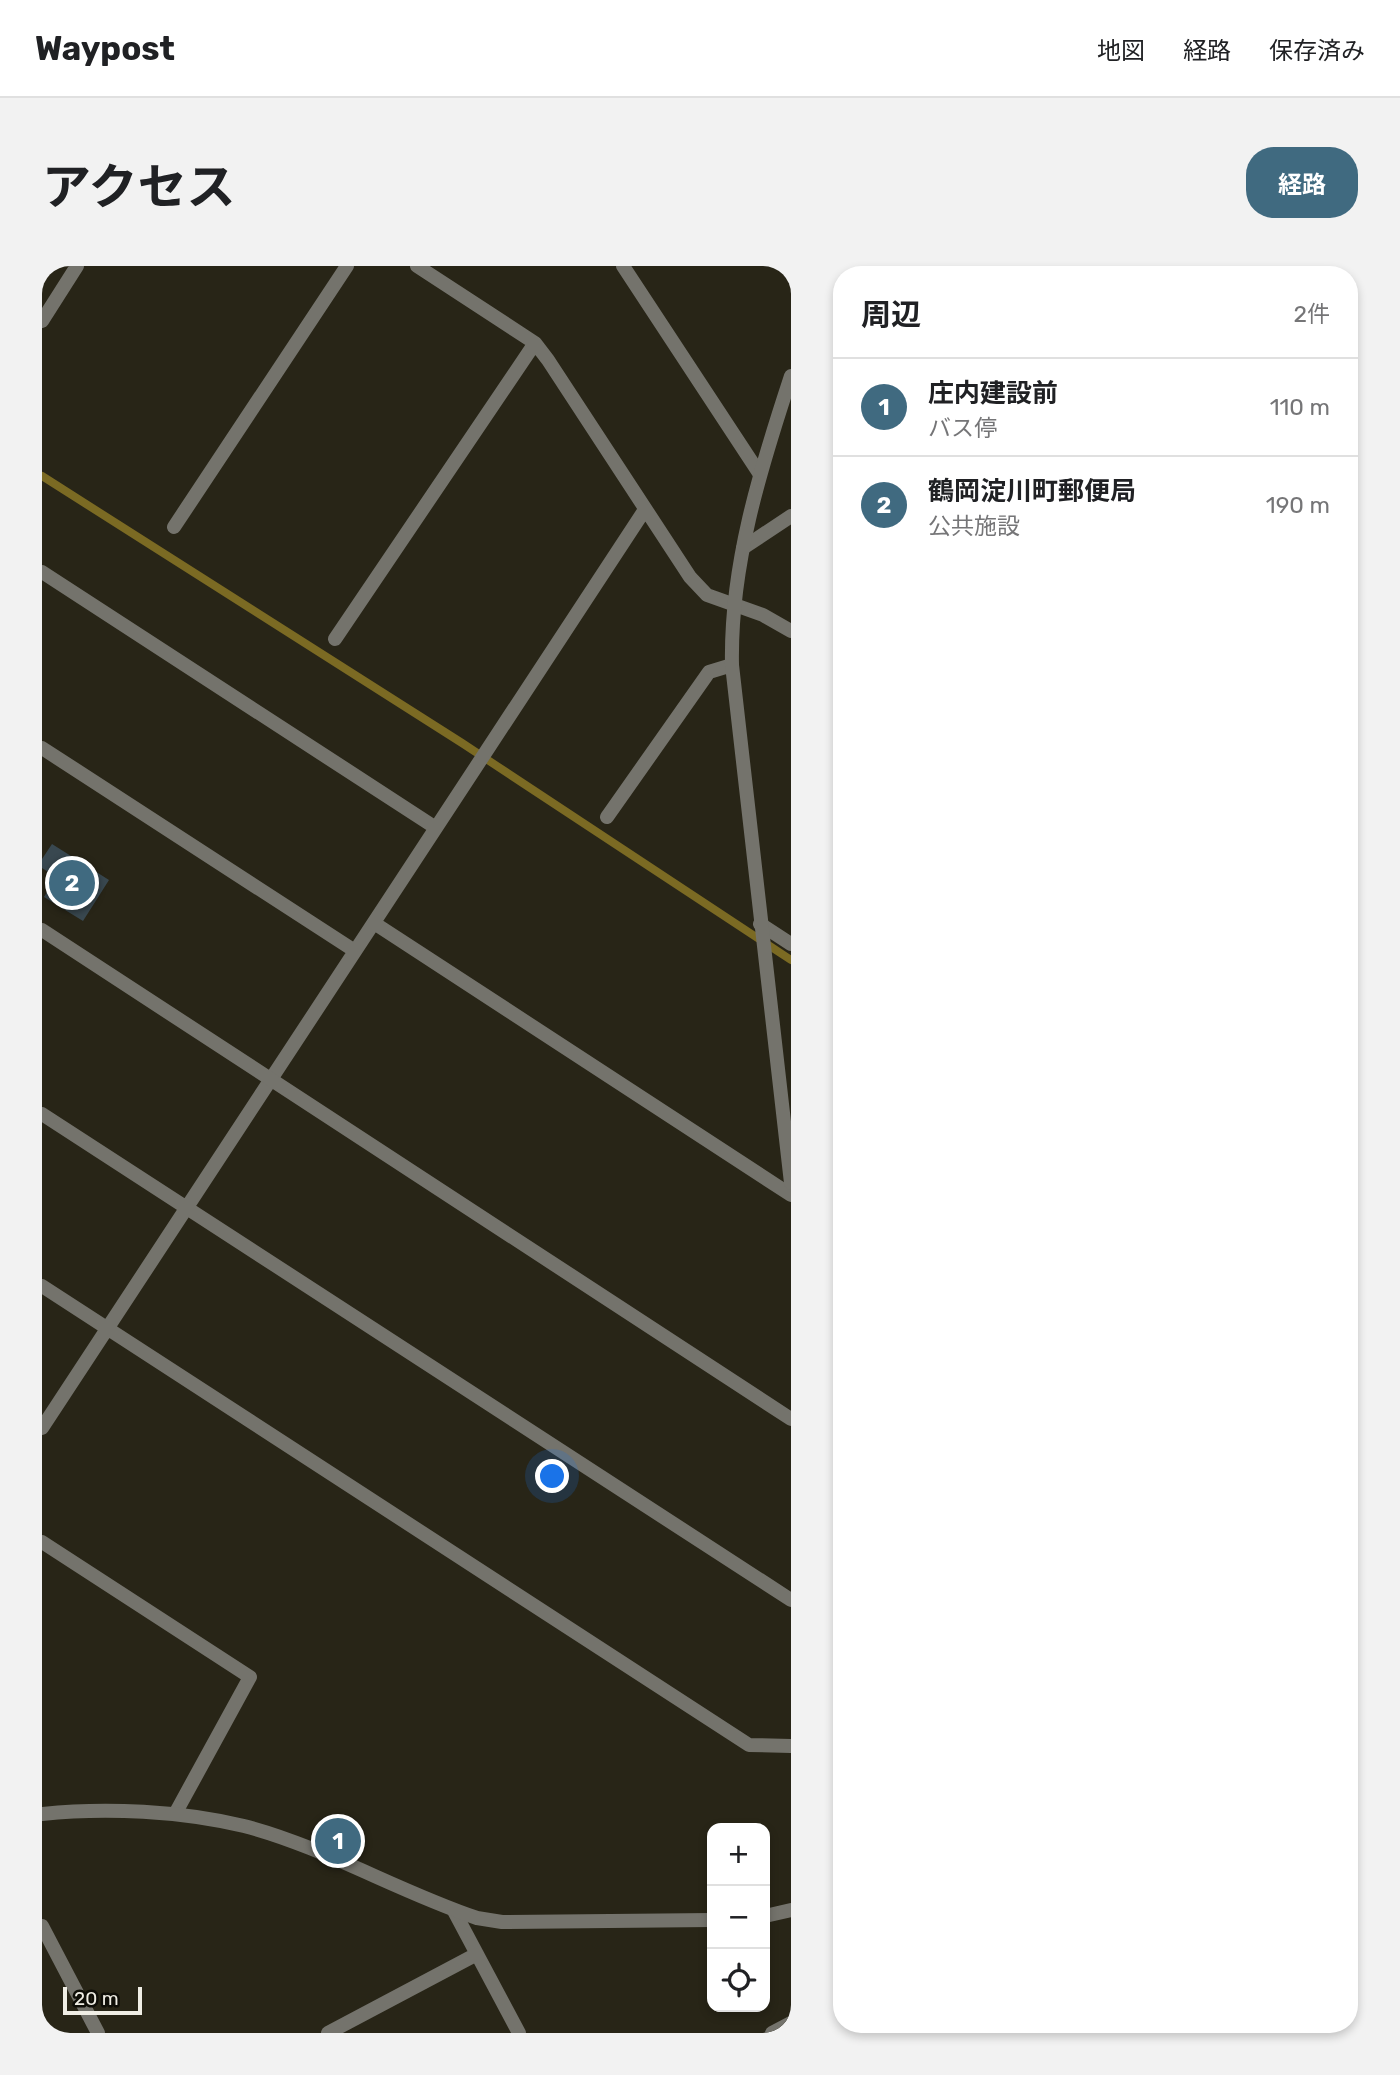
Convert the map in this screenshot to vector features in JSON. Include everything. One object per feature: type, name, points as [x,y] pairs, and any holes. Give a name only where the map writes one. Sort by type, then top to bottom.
[{"type":"street","points":[[42,321],[76,266]]},
{"type":"street","points":[[174,527],[347,266]]},
{"type":"street","points":[[418,266],[535,344],[548,360],[644,511],[690,577],[707,595],[763,615],[791,631]]},
{"type":"street","points":[[623,266],[760,473]]},
{"type":"street","points":[[335,639],[535,344]]},
{"type":"street","points":[[791,376],[760,473],[743,548],[734,606],[732,665],[791,1183]]},
{"type":"street","points":[[42,1428],[644,511]]},
{"type":"street","points":[[743,548],[791,516]]},
{"type":"street","points":[[42,572],[436,828]]},
{"type":"street","points":[[607,817],[709,672],[732,665]]},
{"type":"street","points":[[42,748],[355,951]]},
{"type":"street","points":[[373,923],[791,1195]]},
{"type":"street","points":[[760,925],[791,944]]},
{"type":"street","points":[[42,930],[791,1419]]},
{"type":"street","points":[[42,1114],[791,1600]]},
{"type":"street","points":[[42,1286],[749,1745],[791,1746]]},
{"type":"street","points":[[42,1542],[250,1677],[175,1814]]},
{"type":"street","points":[[42,1814],[96,1811],[175,1814],[256,1830],[299,1845],[477,1919],[502,1922],[707,1920]]},
{"type":"street","points":[[770,1915],[791,1910]]},
{"type":"street","points":[[454,1911],[519,2033]]},
{"type":"street","points":[[42,1926],[98,2033]]},
{"type":"street","points":[[328,2033],[477,1954]]},
{"type":"street","points":[[772,2033],[791,2023]]},
{"type":"building","points":[[52,844],[109,880],[83,921],[44,897],[56,877],[42,868],[42,859]]},
{"type":"waterway","points":[[42,476],[462,743],[791,960]]},
{"type":"place","name":"鶴岡淀川町郵便局","points":[[72,883]]},
{"type":"place","name":"庄内建設前","points":[[338,1841]]}]
